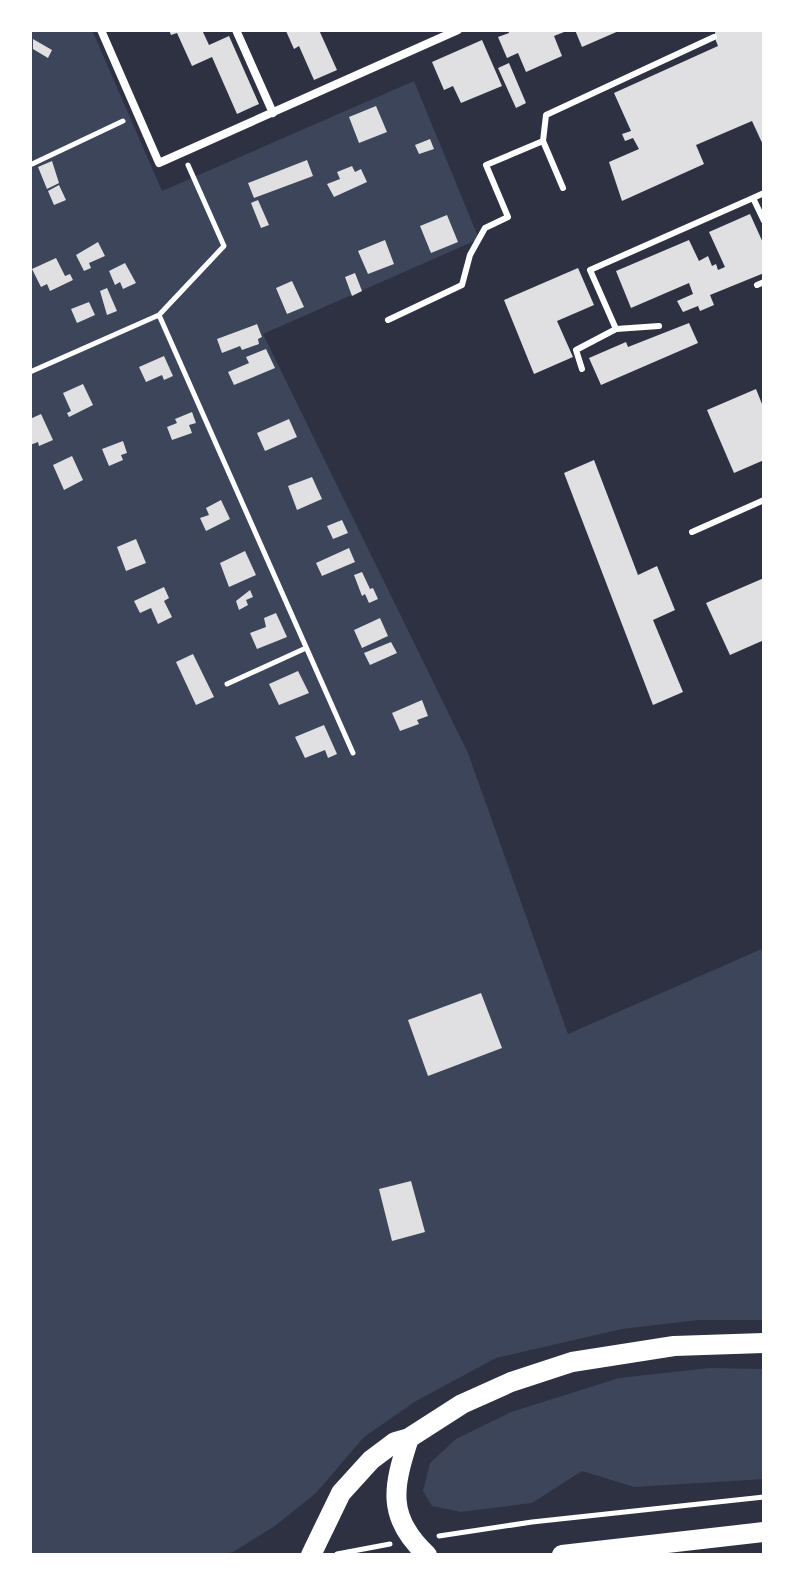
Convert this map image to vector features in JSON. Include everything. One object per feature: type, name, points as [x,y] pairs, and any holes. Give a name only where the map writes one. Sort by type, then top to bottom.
[{"type":"main road","points":[[311,1555],[341,1493],[371,1460],[395,1442],[409,1438],[462,1404],[511,1382],[572,1362],[674,1346],[764,1343]]},
{"type":"main road","points":[[409,1438],[395,1488],[398,1516],[411,1540],[427,1555]]},
{"type":"main road","points":[[562,1555],[654,1549],[764,1532]]},
{"type":"street","points":[[101,30],[159,163],[458,30]]},
{"type":"street","points":[[236,30],[273,113]]},
{"type":"lane","points":[[563,188],[543,141],[546,115],[714,37]]},
{"type":"lane","points":[[388,320],[462,285],[470,255],[485,228],[508,217],[486,165],[543,141]]},
{"type":"lane","points":[[616,329],[590,270],[764,193]]},
{"type":"lane","points":[[753,198],[764,221]]},
{"type":"lane","points":[[582,369],[576,350],[616,329],[659,326]]},
{"type":"lane","points":[[692,532],[764,500]]},
{"type":"path","points":[[30,165],[138,115]]},
{"type":"path","points":[[30,372],[159,315],[224,246],[183,153]]},
{"type":"path","points":[[159,315],[353,753]]},
{"type":"path","points":[[227,684],[306,648]]},
{"type":"path","points":[[331,1555],[532,1522],[764,1497]]},
{"type":"shaded area","points":[[30,30],[92,30],[162,191],[414,81],[479,239],[263,334],[468,753],[568,1034],[764,948],[764,1320],[698,1320],[622,1329],[496,1358],[416,1401],[364,1437],[316,1493],[275,1526],[233,1552],[219,1555],[30,1555]]},
{"type":"shaded area","points":[[709,1368],[764,1369],[764,1479],[634,1487],[582,1471],[532,1503],[461,1512],[432,1506],[423,1491],[430,1463],[456,1439],[511,1412],[619,1378]]},
{"type":"building","points":[[169,30],[202,30],[209,45],[229,36],[259,104],[237,114],[212,57],[192,66],[177,33],[171,35]]},
{"type":"building","points":[[319,30],[337,70],[314,80],[299,46],[294,49],[286,31]]},
{"type":"building","points":[[508,30],[569,30],[554,36],[562,56],[526,72],[518,53],[507,58],[498,37],[509,33]]},
{"type":"building","points":[[575,30],[621,30],[582,47]]},
{"type":"building","points":[[716,30],[764,30],[764,147],[752,121],[696,145],[704,164],[622,201],[609,162],[639,149],[633,138],[625,141],[622,134],[631,131],[614,93],[718,46],[714,36]]},
{"type":"building","points":[[33,39],[52,50],[48,58],[33,49]]},
{"type":"building","points":[[482,40],[502,86],[461,103],[453,86],[444,90],[432,62]]},
{"type":"building","points":[[509,63],[526,103],[516,108],[498,68]]},
{"type":"building","points":[[376,106],[387,132],[359,143],[349,117]]},
{"type":"building","points":[[430,139],[434,149],[419,154],[415,145]]},
{"type":"building","points":[[307,160],[313,176],[254,198],[248,183]]},
{"type":"building","points":[[52,161],[59,183],[47,189],[38,167]]},
{"type":"building","points":[[352,166],[355,172],[361,169],[367,182],[334,197],[327,184],[340,179],[337,172]]},
{"type":"building","points":[[59,185],[66,200],[54,205],[48,191]]},
{"type":"building","points":[[258,200],[269,225],[261,228],[251,203]]},
{"type":"building","points":[[750,214],[764,245],[764,273],[710,295],[714,305],[700,311],[698,306],[683,312],[677,301],[693,294],[689,283],[631,308],[616,271],[689,240],[699,261],[708,256],[712,266],[716,264],[718,270],[725,267],[709,232]]},
{"type":"building","points":[[447,215],[458,242],[431,253],[420,226]]},
{"type":"building","points":[[385,240],[394,264],[368,274],[358,251]]},
{"type":"building","points":[[98,242],[105,256],[89,263],[91,268],[84,271],[76,255]]},
{"type":"building","points":[[56,258],[65,276],[70,274],[73,280],[50,291],[47,284],[41,287],[32,269]]},
{"type":"building","points":[[125,263],[136,283],[123,289],[120,282],[115,285],[109,271]]},
{"type":"building","points":[[578,268],[594,305],[557,321],[573,357],[534,374],[504,300]]},
{"type":"building","points":[[355,273],[362,291],[352,296],[345,277]]},
{"type":"building","points":[[292,281],[304,307],[287,314],[276,288]]},
{"type":"building","points":[[107,288],[117,311],[107,315],[100,291]]},
{"type":"building","points":[[89,302],[95,315],[77,323],[71,309]]},
{"type":"building","points":[[689,323],[698,343],[601,385],[589,358],[626,342],[628,347]]},
{"type":"building","points":[[257,324],[262,337],[258,339],[259,344],[242,350],[240,346],[222,353],[217,339]]},
{"type":"building","points":[[266,349],[275,368],[234,385],[228,372],[249,363],[246,357]]},
{"type":"building","points":[[164,356],[173,376],[164,380],[162,375],[146,382],[139,367]]},
{"type":"building","points":[[83,384],[93,405],[69,417],[67,413],[71,411],[63,393]]},
{"type":"building","points":[[756,389],[764,409],[764,460],[734,473],[707,410]]},
{"type":"building","points":[[192,412],[196,423],[189,425],[192,433],[172,440],[167,427],[177,423],[175,419]]},
{"type":"building","points":[[41,414],[53,440],[39,446],[38,442],[30,445],[30,419]]},
{"type":"building","points":[[289,419],[297,437],[265,451],[257,433]]},
{"type":"building","points":[[123,441],[127,453],[121,455],[123,460],[109,466],[102,449]]},
{"type":"building","points":[[72,456],[83,480],[64,490],[53,465]]},
{"type":"building","points":[[594,460],[638,575],[657,566],[675,610],[653,620],[683,692],[653,705],[564,473]]},
{"type":"building","points":[[312,477],[322,499],[297,510],[288,486]]},
{"type":"building","points":[[221,500],[230,519],[206,531],[200,518],[209,515],[206,508]]},
{"type":"building","points":[[342,520],[348,533],[333,539],[327,526]]},
{"type":"building","points":[[136,539],[146,563],[126,571],[117,547]]},
{"type":"building","points":[[349,548],[355,562],[322,576],[316,563]]},
{"type":"building","points":[[245,551],[256,575],[229,587],[220,563]]},
{"type":"building","points":[[362,572],[378,599],[369,603],[365,594],[362,596],[354,575]]},
{"type":"building","points":[[764,578],[764,640],[730,655],[706,603]]},
{"type":"building","points":[[164,587],[169,598],[164,601],[172,617],[158,624],[151,608],[140,613],[134,601]]},
{"type":"building","points":[[250,590],[253,597],[246,600],[248,605],[239,610],[236,601]]},
{"type":"building","points":[[276,613],[287,637],[257,649],[250,633],[266,627],[264,618]]},
{"type":"building","points":[[380,618],[388,636],[362,648],[354,630]]},
{"type":"building","points":[[391,642],[397,653],[370,665],[364,653]]},
{"type":"building","points":[[193,654],[214,697],[196,705],[176,662]]},
{"type":"building","points":[[298,671],[309,693],[279,705],[269,684]]},
{"type":"building","points":[[422,700],[428,716],[417,720],[419,724],[400,731],[392,713]]},
{"type":"building","points":[[324,725],[337,754],[328,758],[325,750],[305,758],[295,737]]},
{"type":"building","points":[[481,993],[502,1048],[428,1076],[408,1020]]},
{"type":"building","points":[[411,1181],[425,1232],[392,1241],[379,1189]]}]
